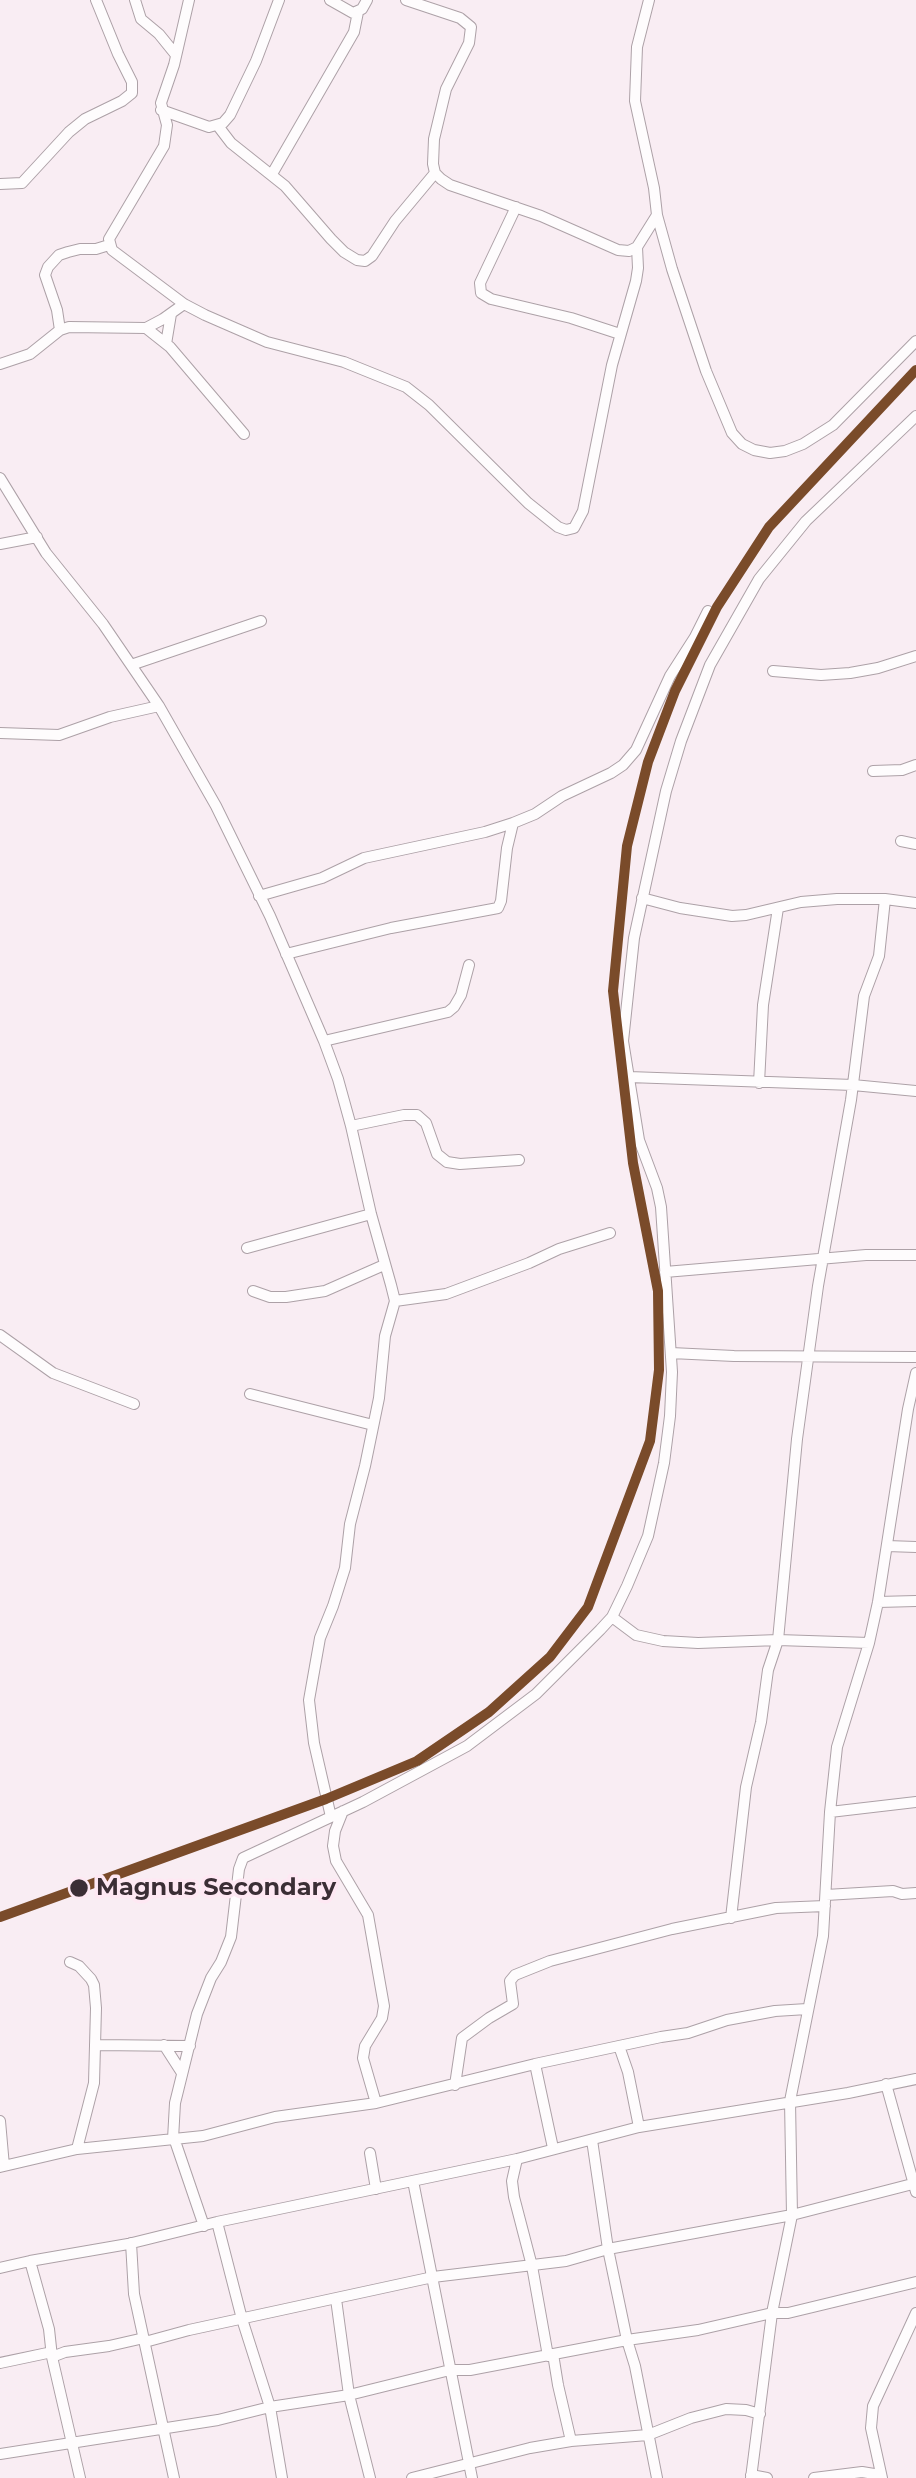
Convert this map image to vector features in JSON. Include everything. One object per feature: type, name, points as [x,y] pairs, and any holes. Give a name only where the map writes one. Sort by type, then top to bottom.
[{"type":"street","points":[[0,184],[22,183],[69,132],[85,119],[128,98],[132,93],[132,82],[96,0]]},
{"type":"street","points":[[135,0],[141,19],[159,34],[176,55]]},
{"type":"street","points":[[189,0],[161,103],[167,125],[164,146],[123,212],[109,239],[109,245],[117,255],[184,304],[267,342],[344,362],[406,387],[429,405],[528,503],[558,527],[566,530],[575,528],[583,511],[620,334],[636,281],[637,247]]},
{"type":"street","points":[[161,110],[209,127],[218,126],[230,115],[273,20],[279,0]]},
{"type":"street","points":[[330,0],[345,10],[358,12]]},
{"type":"street","points":[[272,174],[354,32],[358,12],[367,0]]},
{"type":"street","points":[[218,126],[231,143],[285,186],[344,252],[357,260],[365,261],[372,256],[395,221],[435,173],[433,151],[439,118],[449,83],[469,43],[471,27],[460,18],[407,0]]},
{"type":"street","points":[[649,0],[637,47],[635,101],[654,188],[657,215],[694,338],[719,407],[732,433],[742,444],[769,453],[785,451],[803,444],[832,425],[916,341]]},
{"type":"street","points":[[435,173],[450,185],[516,207],[618,250],[629,251],[637,247],[657,215]]},
{"type":"street","points":[[516,207],[480,283],[481,293],[491,299],[571,318],[620,334]]},
{"type":"street","points":[[60,330],[46,275],[48,267],[59,255],[109,245]]},
{"type":"street","points":[[0,364],[30,354],[60,330],[81,326],[145,328],[184,304]]},
{"type":"street","points":[[166,344],[171,314]]},
{"type":"street","points":[[145,328],[166,344],[244,434]]},
{"type":"street","points":[[204,2226],[174,2138],[175,2103],[197,2014],[231,1937],[243,1858],[343,1811],[467,1746],[536,1693],[612,1617],[648,1536],[664,1463],[670,1416],[671,1353],[659,1195],[639,1140],[623,1041],[634,938],[664,802],[681,741],[710,665],[759,579],[806,521],[916,416]]},
{"type":"street","points":[[0,478],[46,554],[103,624],[159,706],[216,806],[324,1041],[351,1126],[395,1301],[385,1336],[383,1370],[350,1524],[345,1568],[320,1638],[309,1700],[314,1744],[331,1817]]},
{"type":"street","points":[[0,544],[37,537]]},
{"type":"street","points":[[259,896],[322,878],[364,858],[485,832],[513,823],[611,773],[632,756],[640,744],[670,676],[708,611]]},
{"type":"street","points":[[131,665],[261,621]]},
{"type":"street","points":[[773,671],[821,675],[850,673],[878,668],[916,656]]},
{"type":"street","points":[[0,733],[59,735],[110,717],[159,706]]},
{"type":"street","points":[[873,771],[902,770],[916,765]]},
{"type":"street","points":[[286,954],[391,928],[498,908],[513,823]]},
{"type":"street","points":[[901,841],[916,844]]},
{"type":"street","points":[[642,898],[680,908],[732,916],[818,900],[885,899],[916,903]]},
{"type":"street","points":[[731,1918],[746,1787],[761,1722],[768,1670],[778,1640],[797,1439],[823,1259],[853,1085],[864,996],[879,956],[885,899]]},
{"type":"street","points":[[759,1083],[763,1005],[778,908]]},
{"type":"street","points":[[324,1041],[449,1012],[461,995],[469,965]]},
{"type":"street","points":[[629,1077],[853,1085],[916,1091]]},
{"type":"street","points":[[351,1126],[416,1115],[426,1123],[437,1154],[447,1162],[460,1164],[519,1160]]},
{"type":"street","points":[[247,1248],[371,1214]]},
{"type":"street","points":[[395,1301],[446,1294],[559,1249],[610,1233]]},
{"type":"street","points":[[665,1272],[823,1259],[916,1255]]},
{"type":"street","points":[[253,1291],[270,1297],[286,1297],[325,1291],[384,1265]]},
{"type":"street","points":[[0,1335],[53,1373],[134,1404]]},
{"type":"street","points":[[671,1353],[916,1357]]},
{"type":"street","points":[[768,2478],[751,2477],[772,2313],[792,2215],[790,2101],[823,1936],[830,1812],[837,1747],[869,1643],[878,1602],[916,1373]]},
{"type":"street","points":[[250,1394],[373,1425]]},
{"type":"street","points":[[887,1546],[916,1547]]},
{"type":"street","points":[[878,1602],[916,1601]]},
{"type":"street","points":[[612,1617],[636,1635],[648,1639],[698,1643],[778,1640],[869,1643]]},
{"type":"street","points":[[830,1812],[916,1802]]},
{"type":"street","points":[[343,1811],[335,1831],[333,1846],[336,1861],[368,1915],[384,2006],[382,2018],[365,2046],[363,2058],[376,2103]]},
{"type":"street","points":[[455,2085],[462,2038],[489,2018],[512,2006],[514,2002],[510,1981],[515,1975],[550,1961],[672,1929],[826,1900],[893,1891],[902,1894],[916,1893]]},
{"type":"street","points":[[70,1962],[85,1971],[94,1985],[94,2083],[77,2149]]},
{"type":"street","points":[[0,2121],[2,2167],[77,2149],[203,2136],[290,2114],[376,2103],[536,2064],[688,2033],[727,2020],[775,2011],[807,2009]]},
{"type":"street","points":[[96,2045],[190,2046]]},
{"type":"street","points":[[164,2045],[182,2073]]},
{"type":"street","points":[[619,2046],[628,2072],[639,2127]]},
{"type":"street","points":[[536,2064],[553,2148]]},
{"type":"street","points":[[0,2268],[131,2243],[217,2222],[517,2159],[639,2127],[916,2079]]},
{"type":"street","points":[[0,2363],[144,2340],[433,2277],[566,2261],[608,2249],[792,2215],[915,2186],[886,2084]]},
{"type":"street","points":[[592,2140],[608,2249],[657,2478]]},
{"type":"street","points":[[370,2153],[376,2189]]},
{"type":"street","points":[[517,2159],[512,2181],[514,2197],[571,2441]]},
{"type":"street","points":[[413,2181],[472,2478]]},
{"type":"street","points":[[217,2222],[242,2319],[270,2407],[282,2478]]},
{"type":"street","points":[[131,2243],[132,2280],[174,2478]]},
{"type":"street","points":[[30,2261],[49,2329],[52,2354],[80,2478]]},
{"type":"street","points":[[0,2454],[163,2429],[270,2407],[349,2395],[450,2370],[470,2370],[627,2340],[698,2330],[772,2313],[788,2313],[916,2282]]},
{"type":"street","points":[[336,2299],[349,2395],[370,2478]]},
{"type":"street","points":[[880,2478],[871,2428],[873,2406],[916,2313]]},
{"type":"street","points":[[412,2478],[470,2465],[503,2454],[571,2441],[648,2435],[691,2418],[726,2409],[760,2414]]},
{"type":"street","points":[[814,2478],[862,2472],[880,2478]]},
{"type":"transit line","points":[[0,1917],[326,1799],[417,1761],[489,1712],[550,1657],[588,1607],[650,1441],[659,1370],[658,1291],[633,1163],[613,991],[627,846],[648,762],[675,691],[717,607],[769,527],[916,370]]},
{"type":"place","name":"Magnus Secondary","points":[[79,1888]]}]
